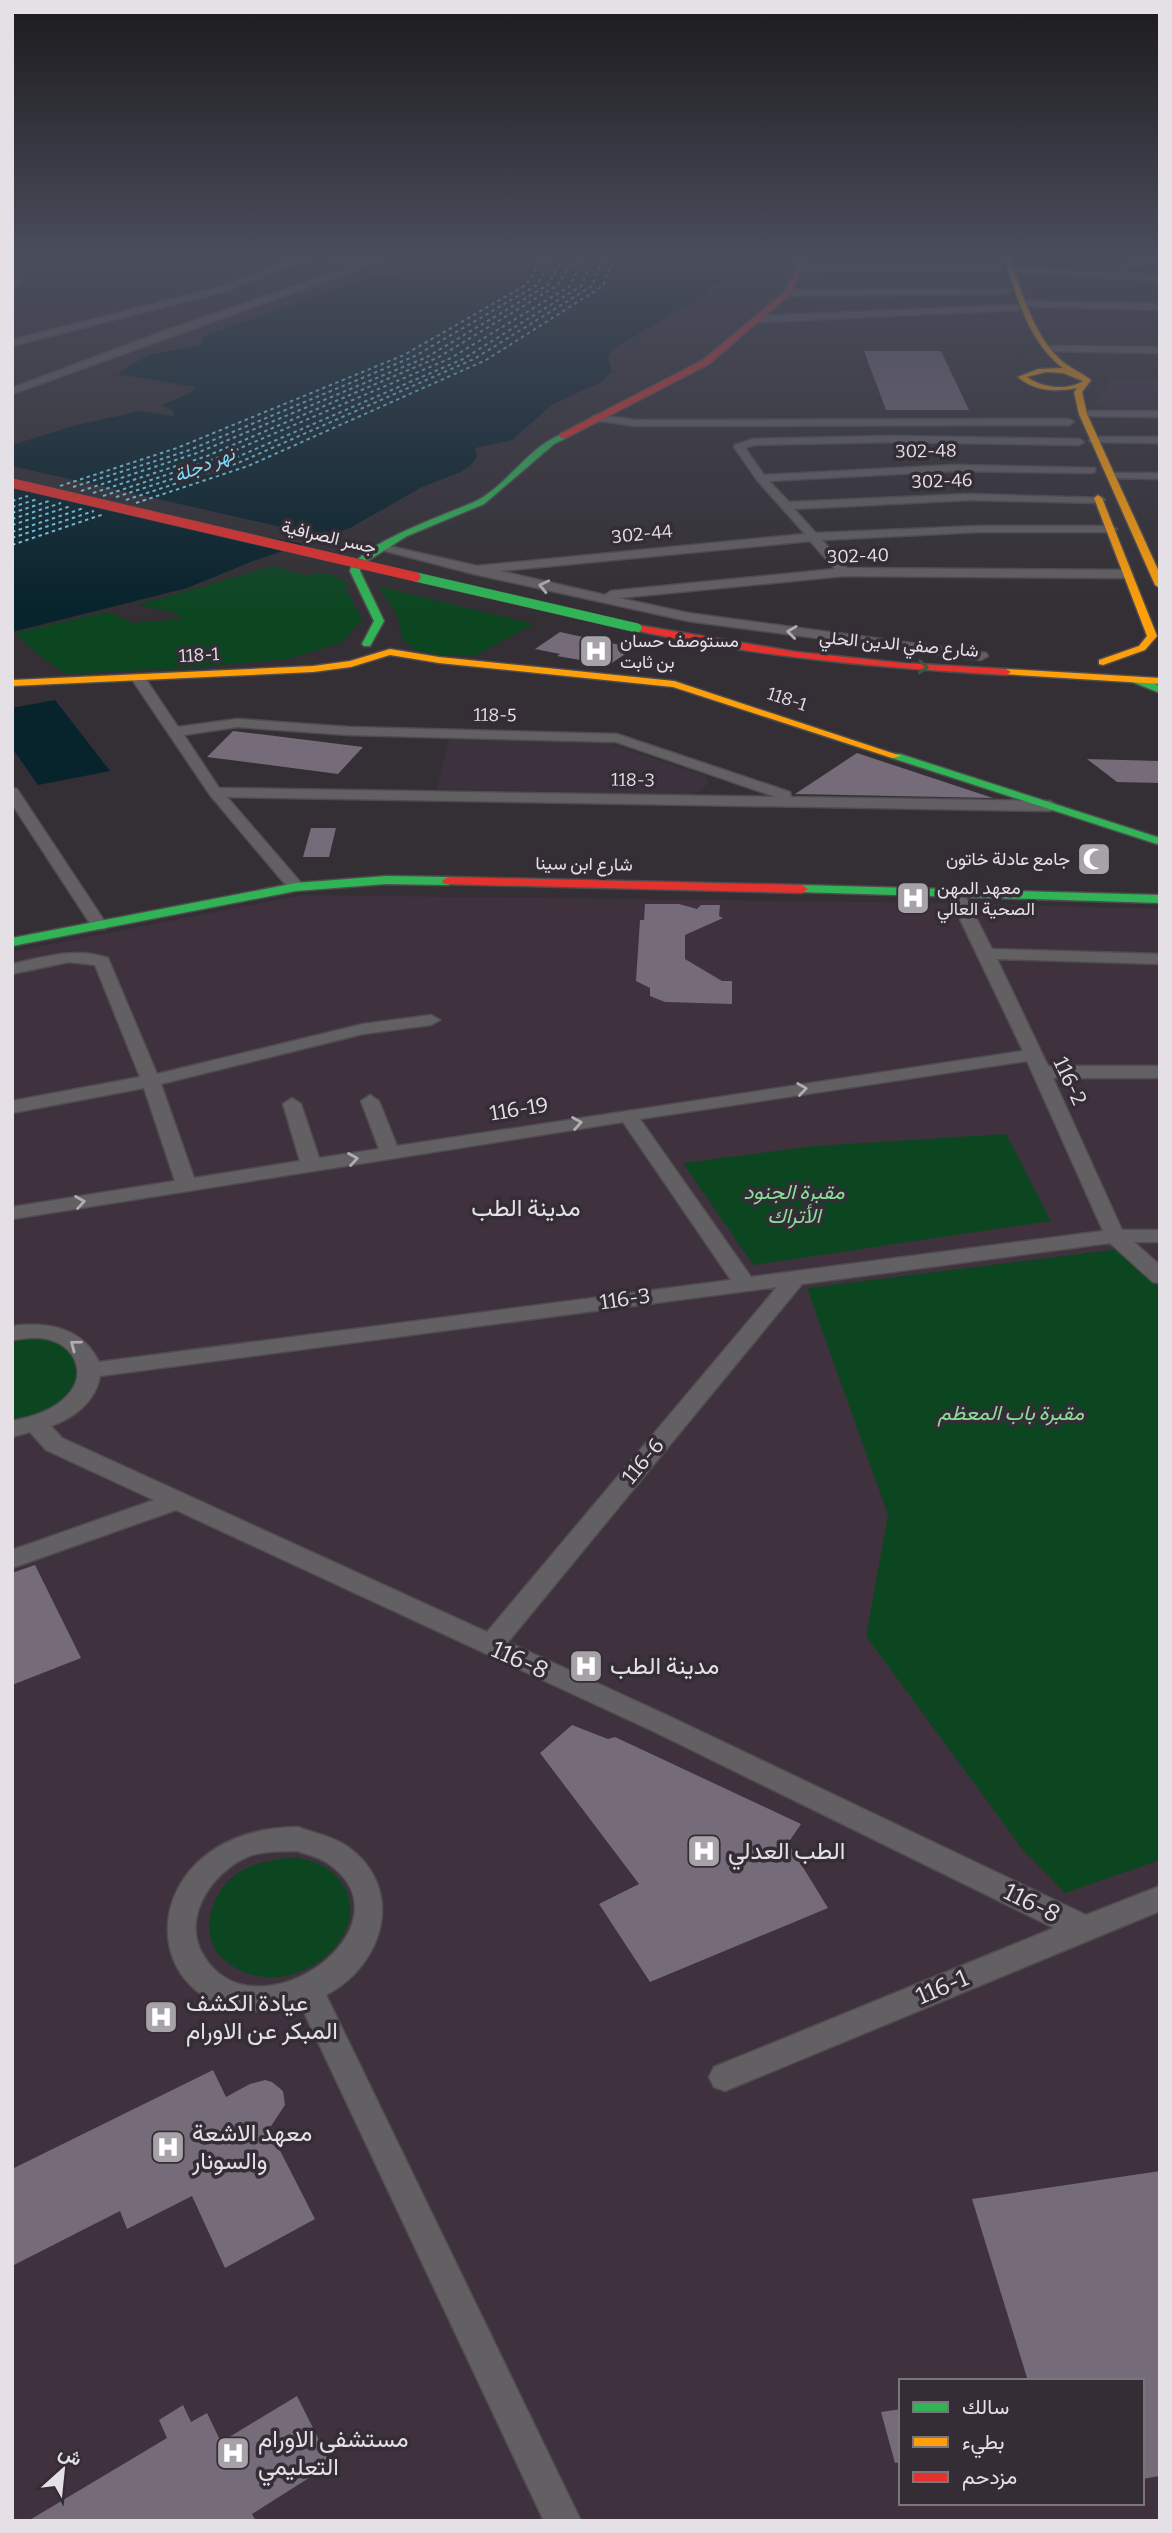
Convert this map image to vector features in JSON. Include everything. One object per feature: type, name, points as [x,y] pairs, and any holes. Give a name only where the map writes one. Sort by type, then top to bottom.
[{"type":"main road","points":[[389,650],[389,628],[379,621],[355,570],[357,564],[404,534],[481,502],[551,442],[682,374]]},
{"type":"main road","points":[[1025,374],[1023,380],[1043,387],[1065,388],[1080,374]]},
{"type":"main road","points":[[1076,418],[1080,374]]},
{"type":"main road","points":[[1043,387],[1076,418],[1157,590]]},
{"type":"main road","points":[[1103,476],[1099,500],[1155,643],[1103,662]]},
{"type":"main road","points":[[1103,476],[1135,509],[1160,553]]},
{"type":"main road","name":"جسر الصرافية","points":[[12,484],[637,628]]},
{"type":"main road","points":[[364,646],[379,621]]},
{"type":"main road","name":"شارع صفي الدين الحلي","points":[[637,628],[798,646],[1160,664]]},
{"type":"main road","name":"شارع صفي الدين الحلي","points":[[637,628],[810,657],[902,666],[1160,681]]},
{"type":"main road","points":[[286,669],[378,642],[389,650]]},
{"type":"main road","name":"118-1","points":[[12,683],[351,664],[389,650],[439,660],[674,684],[1160,842]]},
{"type":"main road","points":[[351,664],[439,660]]},
{"type":"main road","points":[[1134,679],[1160,690]]},
{"type":"main road","name":"شارع ابن سينا","points":[[12,942],[296,887],[417,880],[955,892],[1160,900]]},
{"type":"street","points":[[12,391],[57,374]]},
{"type":"street","points":[[597,418],[630,423],[1076,418],[1160,414]]},
{"type":"street","points":[[844,572],[761,478],[739,447],[743,444],[889,439],[1160,440]]},
{"type":"street","name":"302-48","points":[[761,478],[895,485],[1160,476]]},
{"type":"street","name":"302-46","points":[[786,506],[895,485],[962,482],[1099,500]]},
{"type":"street","name":"302-44","points":[[474,570],[814,537],[978,529],[1111,529]]},
{"type":"street","points":[[380,548],[688,617],[981,656]]},
{"type":"street","name":"302-40","points":[[591,597],[844,572],[1127,574]]},
{"type":"street","points":[[138,678],[215,792],[296,887]]},
{"type":"street","name":"118-5","points":[[175,732],[237,723],[349,731],[617,738],[805,802]]},
{"type":"street","points":[[12,792],[99,925]]},
{"type":"street","name":"118-3","points":[[215,792],[1051,806]]},
{"type":"street","points":[[12,825],[32,821]]},
{"type":"street","name":"116-2","points":[[955,892],[1115,1236],[1160,1277]]},
{"type":"street","points":[[986,954],[1160,959]]},
{"type":"street","points":[[12,970],[79,956],[92,957],[102,962],[151,1081],[186,1185]]},
{"type":"street","points":[[12,1107],[151,1081],[363,1029],[431,1020]]},
{"type":"street","name":"116-19","points":[[12,1213],[628,1115],[1036,1064],[1160,1072]]},
{"type":"street","points":[[370,1101],[390,1153]]},
{"type":"street","points":[[292,1104],[311,1165]]},
{"type":"street","points":[[628,1115],[744,1283]]},
{"type":"street","name":"116-3","points":[[91,1370],[1115,1236],[1160,1236]]},
{"type":"street","name":"116-6","points":[[490,1646],[797,1276]]},
{"type":"street","points":[[12,1333],[30,1331],[54,1334],[74,1342],[87,1354],[91,1370],[88,1386],[76,1401],[58,1414],[24,1426]]},
{"type":"street","name":"116-8","points":[[24,1426],[54,1444],[666,1726],[1083,1928]]},
{"type":"street","points":[[12,1559],[176,1501]]},
{"type":"street","points":[[298,1839],[331,1849],[358,1871],[368,1892],[370,1912],[366,1934],[345,1967],[309,1991],[284,1999],[245,1999],[219,1990],[201,1977],[186,1957],[180,1936],[184,1904],[199,1877],[233,1850],[264,1840],[298,1839]]},
{"type":"street","name":"116-1","points":[[725,2077],[1160,1898]]},
{"type":"street","points":[[309,1991],[563,2521]]},
{"type":"shaded area","points":[[1111,378],[1160,379],[1160,409],[1097,407],[1097,395],[1105,390]]},
{"type":"shaded area","points":[[449,739],[608,743],[706,776],[709,782],[701,791],[689,795],[437,789]]},
{"type":"shaded area","name":"مدينة الطب","points":[[302,895],[946,903],[1160,909],[1160,2521],[12,2521],[12,952]]},
{"type":"green space","points":[[272,566],[305,575],[327,573],[351,584],[344,585],[362,620],[342,642],[288,659],[188,668],[65,674],[15,633],[108,612],[134,623],[183,619],[172,612],[138,605]]},
{"type":"green space","points":[[378,586],[534,624],[474,656],[438,655],[416,650],[403,640],[396,613]]},
{"type":"green space","name":"مقبرة الجنود الأتراك","points":[[1006,1134],[1051,1221],[753,1265],[683,1163],[815,1146]]},
{"type":"green space","name":"مقبرة باب المعظم","points":[[1119,1249],[1160,1287],[1160,1860],[1065,1893],[1023,1850],[866,1636],[888,1515],[807,1288]]},
{"type":"green space","points":[[38,1336],[64,1344],[78,1360],[74,1386],[68,1396],[50,1409],[12,1421],[12,1338]]},
{"type":"green space","points":[[298,1857],[328,1869],[346,1891],[350,1914],[342,1937],[325,1957],[302,1971],[275,1977],[247,1973],[220,1956],[214,1948],[209,1927],[215,1901],[222,1888],[242,1870],[268,1861]]},
{"type":"water","name":"نهر دجلة","points":[[118,374],[610,374],[601,382],[553,404],[512,440],[475,448],[477,457],[470,466],[422,487],[350,528],[253,561],[187,588],[12,632],[12,445],[73,426],[140,411],[173,416],[174,412],[162,405],[192,392],[195,387]]},
{"type":"water","points":[[55,700],[110,771],[38,785],[12,748],[12,708]]},
{"type":"pier","points":[[12,466],[330,538],[308,545],[12,489]]},
{"type":"building","points":[[873,374],[952,374],[969,410],[886,410]]},
{"type":"building","name":"مستوصف حسان بن ثابت","points":[[560,632],[634,648],[609,665],[557,656],[560,654],[535,649]]},
{"type":"building","points":[[233,731],[363,747],[338,774],[207,757]]},
{"type":"building","points":[[857,753],[993,798],[795,794]]},
{"type":"building","points":[[1087,759],[1160,761],[1160,783],[1117,782]]},
{"type":"building","points":[[311,828],[336,828],[329,857],[303,857]]},
{"type":"building","points":[[645,904],[679,904],[697,909],[701,905],[720,905],[719,916],[723,918],[685,935],[685,959],[722,981],[732,981],[732,1004],[665,1002],[650,996],[650,988],[636,981],[640,920],[644,920]]},
{"type":"building","points":[[35,1565],[81,1658],[12,1685],[12,1573]]},
{"type":"building","name":"الطب العدلي","points":[[572,1725],[608,1739],[615,1737],[801,1824],[788,1843],[828,1908],[650,1982],[599,1904],[639,1884],[540,1753]]},
{"type":"building","name":"معهد الاشعة والسونار","points":[[213,2070],[226,2097],[250,2084],[265,2080],[283,2091],[285,2105],[269,2129],[315,2219],[225,2268],[192,2196],[127,2229],[120,2211],[12,2266],[12,2169]]},
{"type":"building","points":[[1160,2171],[1160,2476],[1144,2479],[1144,2379],[1027,2379],[972,2199]]},
{"type":"building","name":"مستشفى الاورام التعليمي","points":[[297,2396],[331,2464],[252,2514],[256,2521],[28,2521],[167,2438],[159,2420],[183,2405],[191,2422],[207,2413],[221,2442]]},
{"type":"building","points":[[899,2409],[899,2462],[895,2463],[881,2412]]},
{"type":"ferry route","points":[[60,486],[177,448],[357,374]]},
{"type":"ferry route","points":[[73,487],[187,451],[371,374]]},
{"type":"ferry route","points":[[81,491],[197,453],[386,374]]},
{"type":"ferry route","points":[[93,493],[207,456],[399,374]]},
{"type":"ferry route","points":[[103,496],[217,458],[413,374]]},
{"type":"ferry route","points":[[116,497],[228,461],[428,374]]},
{"type":"ferry route","points":[[126,500],[238,463],[439,374]]},
{"type":"ferry route","points":[[136,503],[248,466],[454,374]]},
{"type":"ferry route","points":[[12,501],[28,496]]},
{"type":"ferry route","points":[[12,507],[38,499]]},
{"type":"ferry route","points":[[12,513],[49,501]]},
{"type":"ferry route","points":[[12,519],[61,503]]},
{"type":"ferry route","points":[[12,525],[71,506]]},
{"type":"ferry route","points":[[12,532],[84,508]]},
{"type":"ferry route","points":[[12,538],[94,511]]},
{"type":"ferry route","points":[[12,545],[104,514]]},
{"type":"traffic: fast","points":[[367,644],[379,621],[355,571],[357,564],[404,534],[481,502],[551,442],[563,436]]},
{"type":"traffic: fast","points":[[416,577],[637,628]]},
{"type":"traffic: fast","points":[[1134,679],[1160,690]]},
{"type":"traffic: fast","points":[[896,756],[1160,842]]},
{"type":"traffic: fast","points":[[12,942],[296,887],[386,880],[448,881]]},
{"type":"traffic: fast","points":[[802,889],[1160,899]]},
{"type":"traffic: slow","points":[[1028,374],[1022,377],[1043,387],[1066,388],[1082,385]]},
{"type":"traffic: slow","points":[[1076,374],[1087,380],[1078,392],[1083,414],[1160,585]]},
{"type":"traffic: slow","points":[[1098,498],[1152,636],[1142,648],[1103,662]]},
{"type":"traffic: slow","points":[[390,652],[439,660],[674,684],[896,756]]},
{"type":"traffic: slow","points":[[12,683],[313,669],[351,664],[386,653]]},
{"type":"traffic: slow","points":[[1006,672],[1160,681]]},
{"type":"traffic: jam","points":[[563,436],[682,374]]},
{"type":"traffic: jam","points":[[12,483],[416,577]]},
{"type":"traffic: jam","points":[[637,628],[797,655],[902,666],[1006,672]]},
{"type":"traffic: jam","points":[[448,881],[802,889]]},
{"type":"place","name":"مستوصف حسان بن ثابت","points":[[596,651]]},
{"type":"place","name":"جامع عادلة خاتون","points":[[1094,859]]},
{"type":"place","name":"معهد المهن الصحية العالي","points":[[913,898]]},
{"type":"place","name":"مدينة الطب","points":[[586,1666]]},
{"type":"place","name":"الطب العدلي","points":[[704,1851]]},
{"type":"place","name":"عيادة الكشف المبكر عن الاورام","points":[[161,2017]]},
{"type":"place","name":"معهد الاشعة والسونار","points":[[168,2147]]},
{"type":"place","name":"مستشفى الاورام التعليمي","points":[[233,2453]]},
{"type":"district","name":"مدينة الطب","points":[[526,1208]]}]
